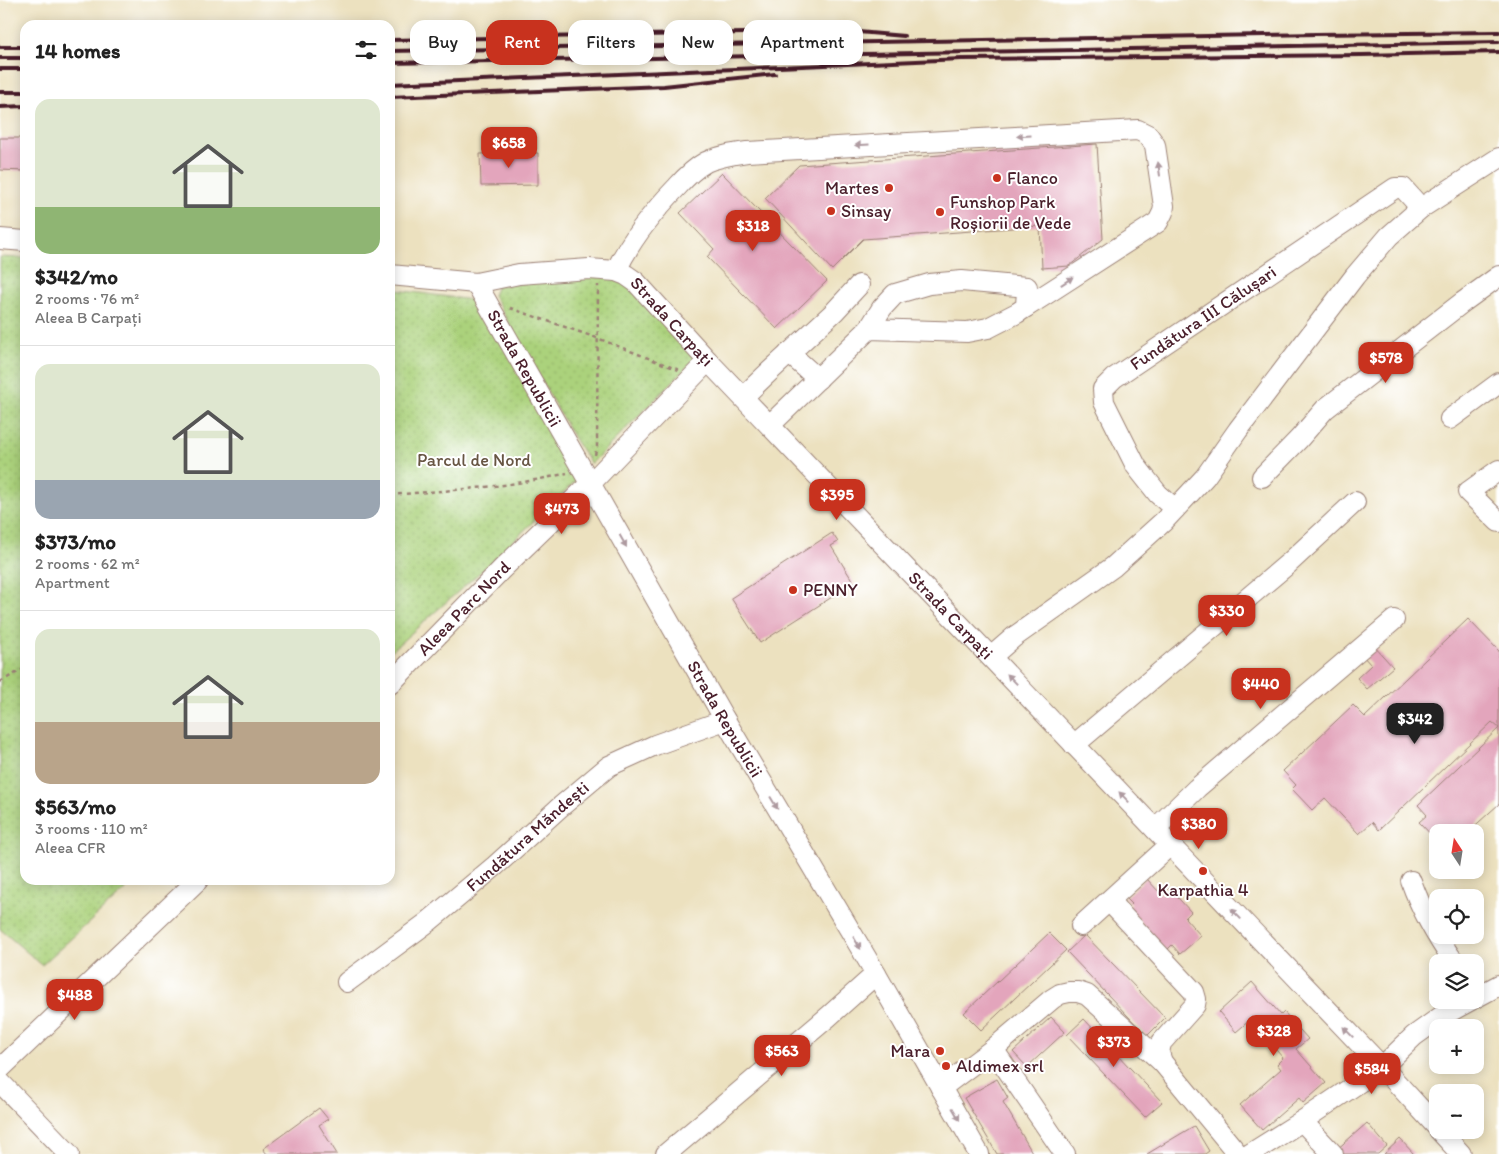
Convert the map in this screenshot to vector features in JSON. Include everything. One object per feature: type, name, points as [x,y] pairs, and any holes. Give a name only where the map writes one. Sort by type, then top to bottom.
[{"type":"street","points":[[395,277],[481,291],[519,274],[574,269],[607,270],[628,248],[654,212],[689,174],[705,163],[722,156],[739,153],[1138,130],[1148,135],[1155,145],[1164,206],[1158,222],[1048,294],[988,328],[967,332],[869,330]]},
{"type":"street","points":[[991,657],[1014,637],[1112,567],[1164,521],[1205,477],[1238,430],[1355,276],[1389,236],[1421,208],[1499,158]]},
{"type":"street","name":"Fundătura III Călușari","points":[[1175,509],[1158,494],[1136,466],[1104,402],[1103,390],[1114,378],[1395,188],[1403,188],[1421,208]]},
{"type":"street","points":[[0,239],[20,241]]},
{"type":"street","name":"Strada Carpați","points":[[607,270],[626,275],[636,282],[701,368],[743,397],[1429,1119]]},
{"type":"street","points":[[1262,477],[1324,410],[1499,276]]},
{"type":"street","points":[[770,426],[869,330],[882,308],[895,294],[929,284],[962,281],[1027,286],[1026,307]]},
{"type":"street","points":[[743,397],[834,312],[858,285]]},
{"type":"street","name":"Strada Republicii","points":[[481,291],[725,720],[876,974],[979,1154]]},
{"type":"street","points":[[789,352],[818,379]]},
{"type":"street","name":"Aleea Parc Nord","points":[[395,679],[502,569],[587,477],[701,368]]},
{"type":"street","points":[[1450,419],[1499,383]]},
{"type":"street","points":[[1499,470],[1468,492],[1499,522]]},
{"type":"street","points":[[1074,745],[1289,563],[1355,502]]},
{"type":"street","points":[[1154,829],[1197,788],[1394,620]]},
{"type":"street","name":"Fundătura Măndești","points":[[347,982],[428,922],[609,766],[655,745],[725,720]]},
{"type":"street","points":[[1081,926],[1170,845]]},
{"type":"street","points":[[1411,881],[1420,906],[1434,933],[1448,954]]},
{"type":"street","points":[[0,1069],[193,885]]},
{"type":"street","points":[[1109,901],[1194,992],[1195,1005],[1161,1043],[1159,1053],[1162,1062]]},
{"type":"street","points":[[666,1154],[876,974]]},
{"type":"street","points":[[1484,992],[1499,985]]},
{"type":"street","points":[[941,1088],[1052,999],[1060,994],[1078,992],[1088,995],[1097,1002],[1162,1062],[1238,1154]]},
{"type":"street","points":[[1250,1154],[1382,1068],[1414,1036],[1454,1009]]},
{"type":"street","points":[[992,1049],[1066,1154]]},
{"type":"street","points":[[0,1082],[69,1154]]},
{"type":"street","points":[[1302,1121],[1333,1154]]},
{"type":"street","name":"Strada Carpați","points":[[1447,1139],[1461,1154]]},
{"type":"path","points":[[395,496],[495,486],[547,478],[570,472],[581,472],[587,477],[597,447],[597,338],[607,270]]},
{"type":"path","points":[[481,291],[597,338],[701,368]]},
{"type":"path","points":[[0,682],[20,671]]},
{"type":"green space","points":[[0,257],[20,258],[20,885],[130,885],[42,965],[0,929]]},
{"type":"green space","points":[[598,275],[620,280],[636,290],[697,357],[591,464],[575,440],[493,295],[497,286]]},
{"type":"green space","name":"Parcul de Nord","points":[[395,290],[479,301],[581,476],[487,566],[395,648]]},
{"type":"building","points":[[0,138],[20,138],[20,171],[0,170]]},
{"type":"building","name":"Funshop Park Roșiorii de Vede","points":[[1097,144],[1103,239],[1069,266],[1042,268],[1040,226],[863,239],[832,270],[765,198],[799,165]]},
{"type":"building","points":[[538,153],[538,185],[481,186],[480,154]]},
{"type":"building","points":[[722,173],[827,281],[777,329],[707,257],[714,249],[680,213]]},
{"type":"building","name":"PENNY","points":[[832,533],[838,542],[831,546],[854,583],[760,643],[731,598]]},
{"type":"building","points":[[1468,619],[1499,651],[1499,728],[1492,722],[1379,830],[1372,822],[1359,834],[1325,798],[1312,810],[1292,789],[1296,785],[1283,771],[1353,705],[1365,717]]},
{"type":"building","points":[[1373,645],[1393,667],[1367,689],[1357,678],[1371,665],[1362,655]]},
{"type":"building","points":[[1499,728],[1499,804],[1477,824],[1429,824],[1429,833],[1419,822],[1427,815],[1418,805]]},
{"type":"building","points":[[1146,878],[1161,894],[1169,888],[1191,912],[1185,918],[1201,936],[1180,954],[1172,945],[1166,951],[1128,908],[1132,904],[1125,897]]},
{"type":"building","points":[[1049,933],[1066,950],[981,1030],[964,1013]]},
{"type":"building","points":[[1085,935],[1165,1018],[1147,1036],[1067,952]]},
{"type":"building","points":[[1252,982],[1281,1015],[1284,1012],[1308,1039],[1296,1049],[1326,1083],[1303,1103],[1299,1098],[1262,1130],[1240,1105],[1281,1069],[1277,1064],[1283,1058],[1250,1020],[1236,1032],[1219,1012]]},
{"type":"building","points":[[1051,1017],[1065,1032],[1027,1067],[1013,1052]]},
{"type":"building","points":[[1084,1019],[1162,1102],[1145,1117],[1067,1035]]},
{"type":"building","points":[[997,1079],[1008,1098],[1003,1102],[1033,1154],[997,1154],[964,1098]]},
{"type":"building","points":[[319,1108],[328,1119],[319,1125],[337,1154],[267,1154],[263,1149]]},
{"type":"building","points":[[1367,1123],[1387,1146],[1378,1154],[1340,1154],[1336,1150]]},
{"type":"building","points":[[1194,1126],[1209,1151],[1205,1154],[1147,1154]]},
{"type":"building","points":[[1400,1139],[1414,1154],[1384,1154]]},
{"type":"railway","points":[[395,40],[847,31],[904,36]]},
{"type":"railway","points":[[395,51],[1499,32]]},
{"type":"railway","points":[[395,63],[1499,42]]},
{"type":"railway","points":[[0,47],[20,47]]},
{"type":"railway","points":[[395,84],[962,59],[1499,52]]},
{"type":"railway","points":[[0,58],[20,58]]},
{"type":"railway","points":[[0,69],[20,69]]},
{"type":"railway","points":[[395,97],[664,86],[775,74]]},
{"type":"railway","points":[[0,92],[20,92]]},
{"type":"railway","points":[[0,107],[20,106]]},
{"type":"place","name":"Flanco","points":[[997,178]]},
{"type":"place","name":"Martes","points":[[889,188]]},
{"type":"place","name":"Sinsay","points":[[831,211]]},
{"type":"place","name":"Funshop Park Roșiorii de Vede","points":[[940,212]]},
{"type":"place","name":"PENNY","points":[[793,590]]},
{"type":"place","name":"Karpathia 4","points":[[1203,871]]},
{"type":"place","name":"Mara","points":[[940,1051]]},
{"type":"place","name":"Aldimex srl","points":[[946,1066]]}]
